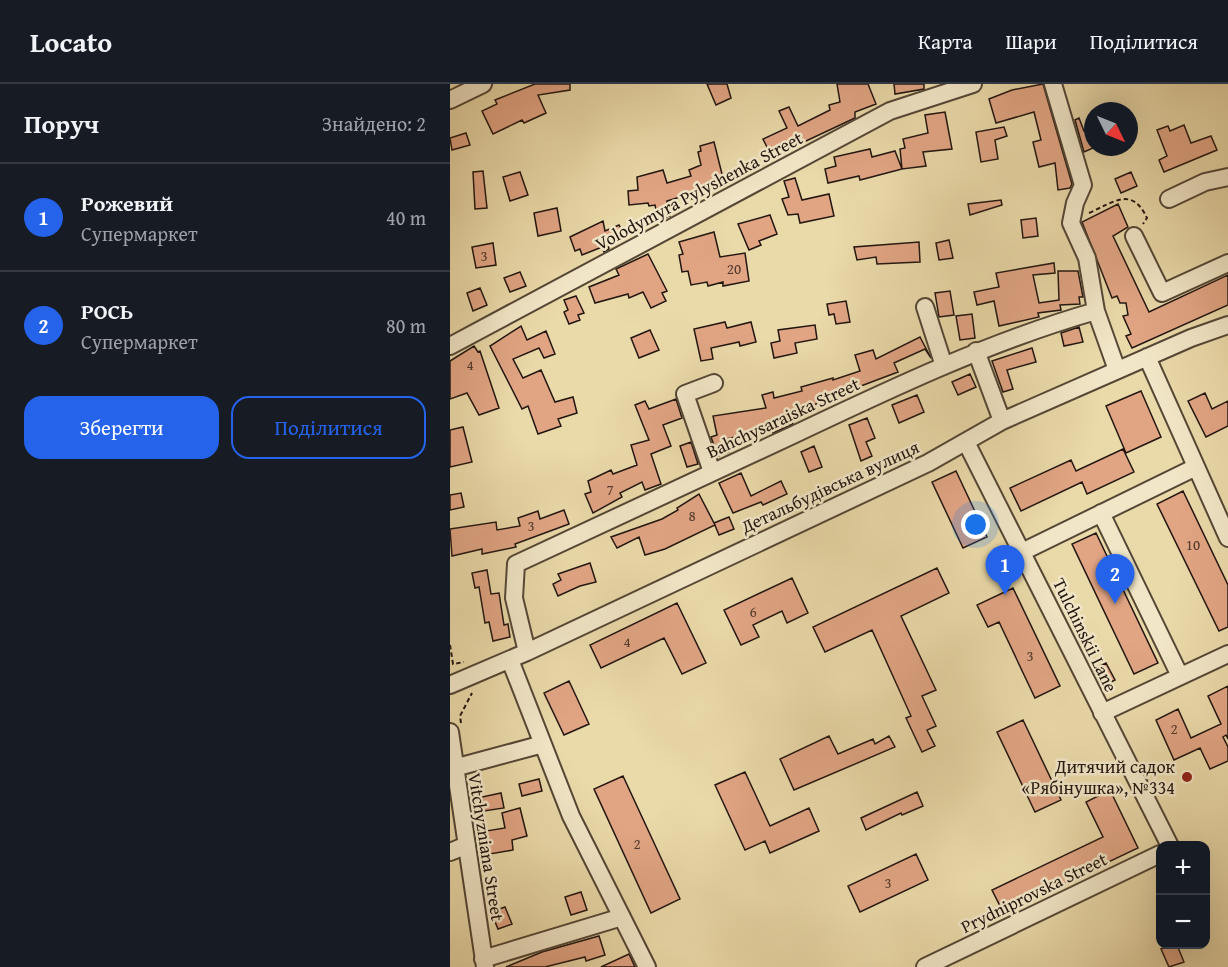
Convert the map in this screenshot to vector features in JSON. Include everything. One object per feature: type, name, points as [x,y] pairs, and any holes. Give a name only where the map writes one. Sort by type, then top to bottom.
[{"type":"street","points":[[450,100],[483,84]]},
{"type":"street","name":"Volodymyra Pylyshenka Street","points":[[450,346],[890,111],[973,84]]},
{"type":"street","points":[[1053,84],[1083,184],[1075,203],[1071,223],[1087,258],[1096,311],[1117,370]]},
{"type":"street","points":[[1169,198],[1205,182],[1228,177]]},
{"type":"street","points":[[1134,236],[1162,293],[1228,263]]},
{"type":"street","points":[[925,307],[944,366]]},
{"type":"street","name":"Bahchysaraiska Street","points":[[527,652],[514,598],[516,564],[976,351],[1039,327],[1096,311]]},
{"type":"street","name":"Детальбудівська вулиця","points":[[450,686],[527,652],[966,442],[1002,421],[1147,357],[1228,325]]},
{"type":"street","points":[[976,351],[1002,421]]},
{"type":"street","points":[[1147,357],[1228,538]]},
{"type":"street","points":[[712,472],[685,394],[714,382]]},
{"type":"street","name":"Tulchinskii Lane","points":[[966,442],[1167,841]]},
{"type":"street","points":[[1022,552],[1196,467]]},
{"type":"street","points":[[1101,513],[1180,676]]},
{"type":"street","points":[[1102,713],[1228,654]]},
{"type":"street","points":[[510,660],[571,816],[647,967]]},
{"type":"street","name":"Vitchyzniana Street","points":[[450,732],[484,963]]},
{"type":"street","points":[[454,768],[543,744]]},
{"type":"street","points":[[450,852],[467,845]]},
{"type":"street","name":"Prydniprovska Street","points":[[925,967],[1156,856]]},
{"type":"street","points":[[484,963],[622,917]]},
{"type":"path","points":[[1071,223],[1120,199],[1132,199],[1141,205],[1147,218],[1134,236]]},
{"type":"building","points":[[535,84],[570,84],[570,90],[538,95],[546,113],[524,123],[522,120],[493,134],[482,111],[497,104],[495,100]]},
{"type":"building","points":[[707,84],[727,84],[731,98],[716,105]]},
{"type":"building","points":[[837,84],[868,84],[876,104],[855,112],[855,118],[772,157],[763,139],[787,128],[779,111],[789,107],[798,126],[830,110],[829,105],[840,102]]},
{"type":"building","points":[[894,84],[924,84],[924,89],[895,94]]},
{"type":"building","points":[[1043,84],[1072,184],[1070,188],[1058,190],[1055,163],[1039,167],[1033,142],[1041,140],[1034,112],[996,123],[989,99],[1012,90]]},
{"type":"building","points":[[945,112],[952,149],[923,152],[926,166],[902,169],[900,149],[905,148],[903,139],[928,133],[925,115]]},
{"type":"building","points":[[1079,118],[1084,131],[1084,152],[1075,120]]},
{"type":"building","points":[[1184,125],[1191,143],[1211,136],[1217,150],[1164,172],[1159,160],[1167,156],[1157,130],[1168,126],[1170,131]]},
{"type":"building","points":[[1004,127],[1007,136],[995,140],[998,159],[981,162],[976,132]]},
{"type":"building","points":[[466,133],[470,145],[452,150],[450,138]]},
{"type":"building","points":[[714,142],[724,182],[708,187],[710,191],[692,199],[690,194],[667,201],[670,216],[658,219],[655,205],[649,206],[648,203],[629,205],[628,191],[638,190],[637,177],[663,170],[667,183],[691,176],[689,170],[701,165],[698,152],[701,151],[700,146]]},
{"type":"building","points":[[870,149],[872,157],[895,151],[902,169],[860,180],[859,176],[828,183],[825,169],[836,166],[834,157]]},
{"type":"building","points":[[483,171],[487,208],[475,209],[473,172]]},
{"type":"building","points":[[520,172],[528,195],[510,201],[503,177]]},
{"type":"building","points":[[1131,172],[1137,186],[1121,193],[1115,179]]},
{"type":"building","points":[[795,178],[802,200],[829,194],[834,216],[800,223],[798,214],[788,215],[782,199],[789,197],[784,181]]},
{"type":"building","points":[[1001,200],[1002,205],[970,215],[968,204]]},
{"type":"building","points":[[1118,204],[1128,227],[1113,236],[1149,312],[1228,275],[1228,305],[1132,348],[1126,336],[1131,334],[1123,316],[1128,315],[1126,303],[1120,303],[1117,296],[1112,298],[1082,222]]},
{"type":"building","points":[[557,208],[561,231],[538,236],[534,213]]},
{"type":"building","points":[[770,215],[777,234],[759,241],[761,245],[749,250],[738,224]]},
{"type":"building","points":[[1036,218],[1038,236],[1023,238],[1021,220]]},
{"type":"building","points":[[603,221],[605,231],[619,225],[625,237],[608,245],[609,249],[604,252],[602,247],[582,255],[580,249],[575,251],[570,237]]},
{"type":"building","points":[[714,232],[720,257],[745,253],[749,281],[723,286],[723,282],[708,286],[707,282],[691,285],[688,271],[682,272],[679,255],[683,254],[679,242]]},
{"type":"building","points":[[949,240],[953,258],[939,260],[936,243]]},
{"type":"building","points":[[919,242],[920,262],[877,264],[876,257],[857,260],[854,247]]},
{"type":"building","points":[[493,243],[496,265],[476,268],[472,247]]},
{"type":"building","points":[[648,254],[667,291],[662,293],[666,301],[651,308],[643,292],[629,298],[628,294],[595,303],[589,287],[619,275],[616,269]]},
{"type":"building","points":[[1054,263],[1055,273],[1033,275],[1039,303],[1059,300],[1058,271],[1078,271],[1083,297],[1079,297],[1080,304],[1060,305],[1061,310],[1038,313],[1039,317],[999,326],[994,301],[977,305],[974,292],[999,287],[996,273]]},
{"type":"building","points":[[520,272],[526,286],[510,292],[504,278]]},
{"type":"building","points":[[480,288],[487,305],[473,311],[467,293]]},
{"type":"building","points":[[950,291],[954,315],[939,317],[935,293]]},
{"type":"building","points":[[576,296],[584,313],[578,315],[580,320],[569,324],[564,312],[568,310],[564,300]]},
{"type":"building","points":[[846,301],[850,322],[836,324],[834,314],[829,315],[827,304]]},
{"type":"building","points":[[972,314],[975,338],[960,340],[956,316]]},
{"type":"building","points":[[725,322],[727,328],[751,322],[756,342],[740,346],[739,342],[711,348],[713,359],[701,361],[694,329]]},
{"type":"building","points":[[815,325],[817,339],[795,343],[797,353],[774,358],[771,343],[780,341],[778,330]]},
{"type":"building","points":[[521,326],[527,340],[546,331],[555,354],[544,358],[539,348],[513,359],[523,378],[541,370],[555,402],[573,397],[577,413],[558,419],[561,426],[538,434],[528,406],[522,409],[490,346]]},
{"type":"building","points":[[1079,327],[1083,342],[1064,346],[1061,333]]},
{"type":"building","points":[[650,330],[659,350],[639,358],[631,338]]},
{"type":"building","points":[[920,337],[931,358],[925,349],[894,363],[898,372],[837,395],[838,398],[801,408],[803,414],[790,417],[793,424],[773,433],[772,430],[725,439],[729,452],[718,456],[711,437],[717,435],[713,416],[766,408],[762,395],[773,392],[774,398],[802,391],[801,387],[860,371],[855,355],[873,350],[876,359]]},
{"type":"building","points":[[474,346],[478,352],[480,351],[499,408],[479,415],[467,393],[450,399],[450,361]]},
{"type":"building","points":[[1032,348],[1036,362],[1007,370],[1013,389],[1003,392],[992,361]]},
{"type":"building","points":[[970,374],[976,387],[958,395],[952,382]]},
{"type":"building","points":[[1141,391],[1161,437],[1126,453],[1106,406]]},
{"type":"building","points":[[1205,393],[1212,409],[1228,401],[1228,426],[1206,437],[1188,401]]},
{"type":"building","points":[[917,395],[924,412],[899,423],[892,405]]},
{"type":"building","points":[[676,399],[682,418],[663,425],[671,446],[651,454],[661,484],[645,490],[642,482],[620,493],[622,497],[593,513],[585,494],[591,492],[588,481],[611,470],[613,474],[637,465],[631,445],[649,440],[635,405],[645,401],[649,409]]},
{"type":"building","points":[[867,418],[875,438],[866,442],[872,456],[861,461],[849,425]]},
{"type":"building","points":[[463,427],[472,462],[450,467],[450,430]]},
{"type":"building","points":[[691,442],[698,464],[687,467],[680,446]]},
{"type":"building","points":[[814,446],[822,467],[809,472],[801,452]]},
{"type":"building","points":[[1123,449],[1134,472],[1087,494],[1082,482],[1021,511],[1010,488],[1071,460],[1076,471]]},
{"type":"building","points":[[956,471],[987,537],[963,548],[932,482]]},
{"type":"building","points":[[741,473],[751,496],[781,481],[787,494],[763,505],[761,502],[733,513],[719,483]]},
{"type":"building","points":[[1183,491],[1228,585],[1228,627],[1219,631],[1157,504]]},
{"type":"building","points":[[461,493],[464,507],[450,510],[450,495]]},
{"type":"building","points":[[699,494],[715,525],[665,549],[645,555],[639,537],[617,548],[611,537],[662,519]]},
{"type":"building","points":[[564,510],[569,524],[515,544],[516,547],[482,554],[482,549],[452,556],[450,529],[496,522],[497,530],[520,526],[518,518],[538,511],[540,519]]},
{"type":"building","points":[[729,517],[734,529],[719,535],[714,523]]},
{"type":"building","points":[[1096,533],[1158,663],[1134,674],[1072,544]]},
{"type":"building","points":[[590,563],[596,582],[558,596],[553,584],[561,580],[558,574]]},
{"type":"building","points":[[937,568],[949,593],[901,616],[936,690],[922,696],[936,726],[927,730],[935,746],[922,752],[906,718],[911,716],[872,630],[825,652],[813,627]]},
{"type":"building","points":[[487,570],[491,594],[499,593],[504,625],[508,624],[510,637],[493,641],[489,622],[485,623],[479,587],[475,588],[472,573]]},
{"type":"building","points":[[792,578],[808,613],[787,623],[782,611],[753,625],[759,637],[741,645],[724,610]]},
{"type":"building","points":[[1013,588],[1060,686],[1035,698],[999,622],[988,627],[977,605]]},
{"type":"building","points":[[677,603],[706,663],[682,674],[664,638],[601,668],[590,645]]},
{"type":"building","points":[[1106,663],[1115,680],[1102,687],[1093,669]]},
{"type":"building","points":[[569,681],[589,724],[564,735],[544,693]]},
{"type":"building","points":[[1228,686],[1228,739],[1226,735],[1223,737],[1228,747],[1228,761],[1210,769],[1200,748],[1174,760],[1156,720],[1178,709],[1191,738],[1221,724],[1208,696]]},
{"type":"building","points":[[1023,720],[1061,800],[1035,812],[997,732]]},
{"type":"building","points":[[829,736],[838,754],[873,739],[875,744],[889,736],[895,747],[794,790],[780,759]]},
{"type":"building","points":[[745,772],[770,826],[809,808],[819,831],[770,853],[765,841],[745,850],[715,785]]},
{"type":"building","points":[[623,776],[680,899],[651,913],[594,789]]},
{"type":"building","points":[[539,779],[542,791],[522,796],[519,784]]},
{"type":"building","points":[[1110,790],[1138,848],[1003,912],[992,890],[1103,837],[1086,802]]},
{"type":"building","points":[[917,792],[923,806],[902,815],[901,813],[866,830],[861,818]]},
{"type":"building","points":[[501,793],[504,808],[484,811],[482,797]]},
{"type":"building","points":[[520,808],[527,836],[512,840],[513,850],[490,854],[486,831],[505,828],[502,813]]},
{"type":"building","points":[[916,854],[928,880],[860,912],[848,886]]},
{"type":"building","points":[[581,892],[587,910],[571,915],[565,897]]},
{"type":"building","points":[[505,907],[512,924],[498,929],[491,912]]},
{"type":"building","points":[[599,936],[605,955],[586,961],[585,957],[545,967],[506,967],[542,952]]},
{"type":"building","points":[[1161,949],[1179,949],[1184,962],[1169,967]]},
{"type":"building","points":[[629,954],[635,967],[601,967]]},
{"type":"place","name":"Рожевий","points":[[1005,595]]},
{"type":"place","name":"РОСЬ","points":[[1115,604]]},
{"type":"place","name":"Дитячий садок «Рябінушка», №334","points":[[1187,777]]}]
